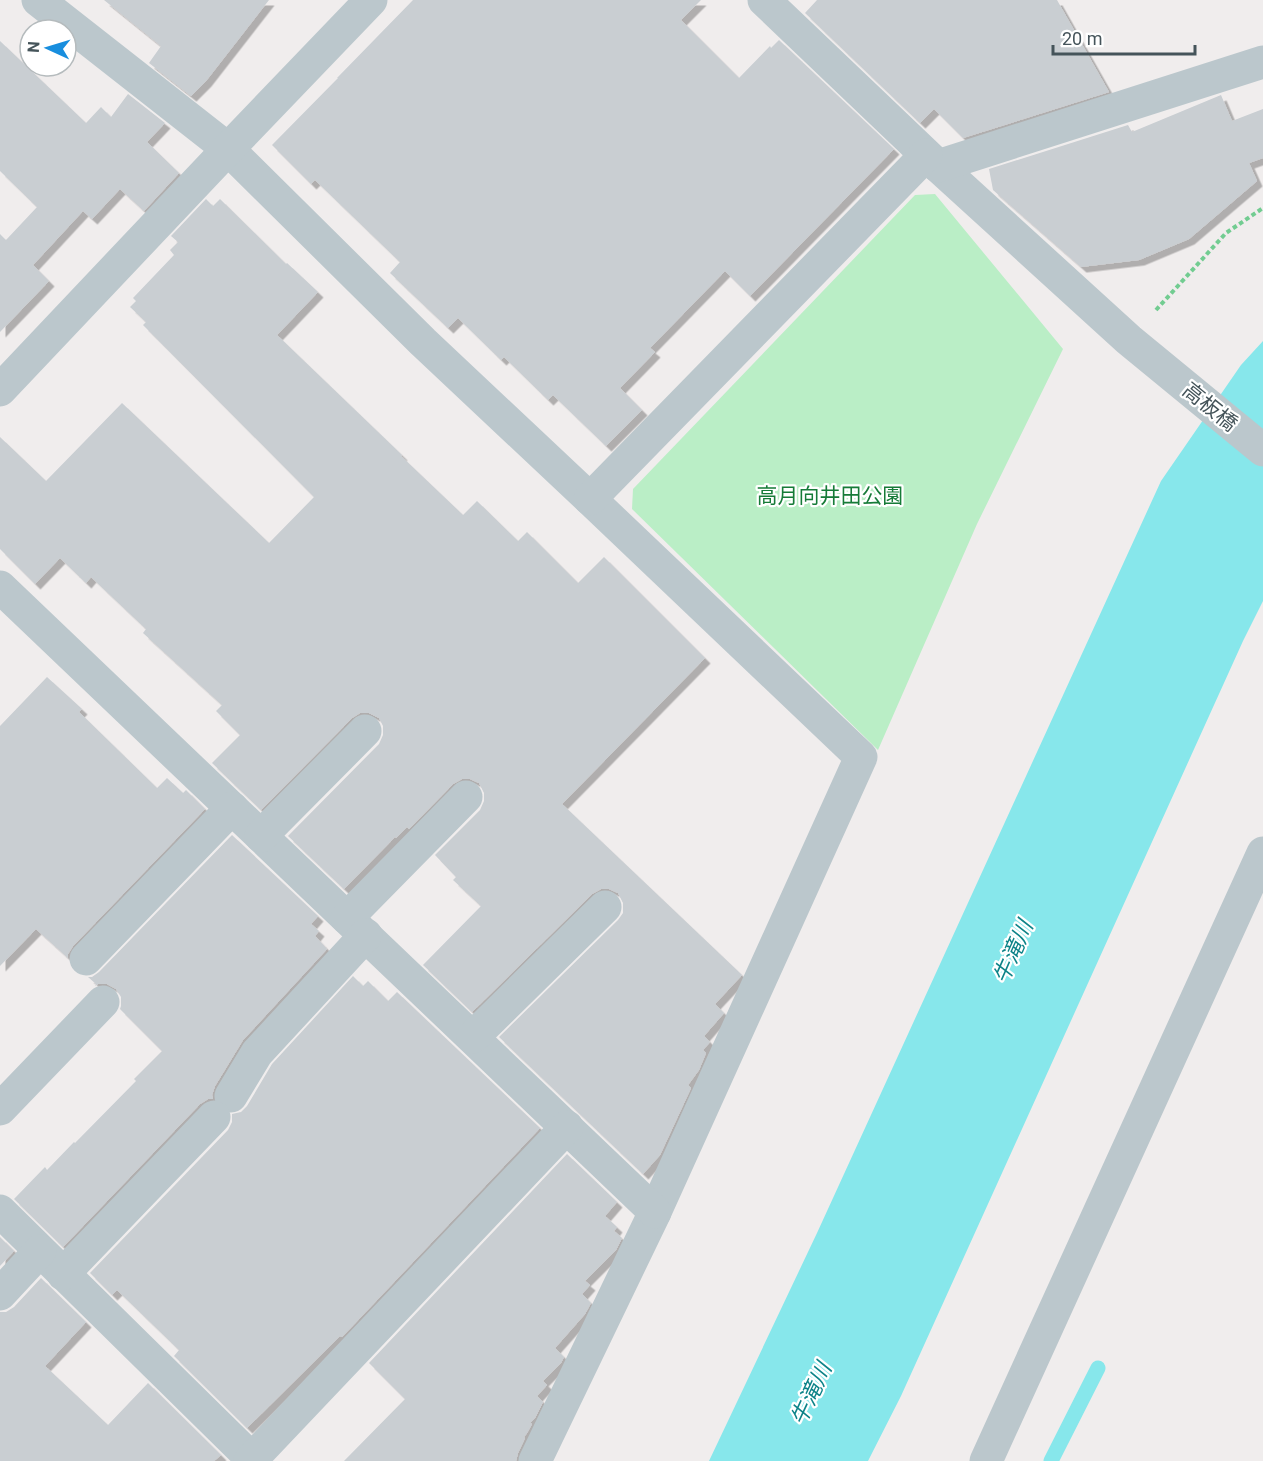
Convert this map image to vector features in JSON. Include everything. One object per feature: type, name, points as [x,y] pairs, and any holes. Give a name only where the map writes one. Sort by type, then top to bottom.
[{"type":"street","points":[[38,0],[228,149],[423,342],[861,757],[655,1212],[535,1461]]},
{"type":"street","points":[[0,390],[371,0]]},
{"type":"street","name":"高板橋","points":[[764,0],[932,161],[1129,340],[1263,450]]},
{"type":"street","points":[[590,499],[932,161],[1263,62]]},
{"type":"street","points":[[0,587],[655,1212]]},
{"type":"street","points":[[261,836],[365,731]]},
{"type":"street","points":[[63,1274],[222,1107],[257,1053],[356,926],[466,797]]},
{"type":"street","points":[[86,959],[232,808]]},
{"type":"street","points":[[986,1461],[1263,853]]},
{"type":"street","points":[[473,1037],[605,907]]},
{"type":"street","points":[[0,1110],[103,1002]]},
{"type":"street","points":[[0,1211],[251,1460],[567,1127]]},
{"type":"street","points":[[0,1293],[40,1251]]},
{"type":"path","points":[[1129,340],[1226,233],[1263,208]]},
{"type":"green space","name":"高月向井田公園","points":[[935,194],[1063,349],[977,524],[878,750],[632,509],[633,489],[915,195]]},
{"type":"water","name":"牛滝川","points":[[1263,341],[1263,601],[901,1396],[868,1461],[709,1461],[817,1233],[1161,481],[1241,365]]},
{"type":"building","points":[[104,0],[269,0],[206,81],[191,96],[149,63],[161,46]]},
{"type":"building","points":[[413,0],[701,0],[681,20],[739,78],[770,46],[771,48],[779,40],[894,149],[750,296],[725,271],[650,348],[655,352],[620,388],[642,410],[606,446],[553,395],[548,400],[504,357],[501,360],[458,318],[448,328],[390,273],[400,262],[315,180],[311,184],[272,145]]},
{"type":"building","points":[[817,0],[1057,0],[1109,92],[963,138],[934,109],[920,123],[805,13]]},
{"type":"building","points":[[0,41],[18,58],[18,78],[39,78],[86,123],[101,107],[111,117],[128,94],[165,123],[147,142],[179,173],[144,211],[120,189],[92,219],[83,211],[33,265],[49,281],[0,332],[0,234],[6,240],[37,207],[0,171]]},
{"type":"building","points":[[1221,95],[1232,121],[1263,109],[1263,158],[1249,163],[1257,181],[1189,239],[1139,260],[1081,267],[993,190],[989,169],[1128,125],[1132,132]]},
{"type":"building","points":[[206,199],[213,206],[220,199],[318,292],[277,335],[463,515],[477,501],[518,541],[527,532],[578,583],[604,557],[705,658],[562,804],[742,975],[715,1004],[724,1013],[704,1036],[710,1042],[703,1050],[706,1053],[699,1070],[688,1085],[691,1088],[660,1155],[643,1174],[499,1037],[618,920],[623,913],[623,903],[618,893],[609,889],[601,889],[592,894],[472,1012],[423,965],[481,906],[453,880],[456,877],[435,855],[480,810],[484,801],[484,793],[479,783],[470,779],[462,779],[453,784],[409,829],[407,827],[395,837],[344,889],[288,836],[379,744],[383,735],[383,726],[379,718],[369,713],[360,713],[352,718],[261,810],[212,763],[240,735],[216,711],[222,705],[143,633],[146,629],[91,577],[86,583],[60,558],[35,584],[0,549],[0,437],[46,481],[122,403],[269,543],[314,497],[143,325],[146,322],[130,307],[136,301],[133,298],[174,255],[170,250],[178,242],[171,236]]},
{"type":"building","points":[[47,677],[82,709],[79,712],[157,788],[167,778],[183,793],[186,790],[205,809],[73,946],[68,958],[36,929],[0,966],[0,726]]},
{"type":"building","points":[[232,835],[318,916],[311,924],[319,931],[315,936],[327,949],[243,1040],[215,1086],[213,1099],[200,1104],[63,1247],[14,1199],[45,1167],[47,1170],[75,1143],[162,1051],[120,1009],[121,997],[116,989],[107,984],[95,986],[96,984],[88,977],[99,972]]},
{"type":"building","points":[[353,976],[363,986],[368,981],[388,1001],[397,992],[540,1128],[342,1337],[340,1336],[247,1428],[174,1356],[179,1350],[117,1290],[112,1295],[90,1273],[228,1130],[232,1122],[232,1114],[241,1112],[247,1106],[272,1064]]},
{"type":"building","points":[[567,1154],[617,1202],[605,1216],[617,1227],[614,1231],[622,1238],[616,1250],[585,1281],[590,1285],[582,1294],[591,1303],[585,1314],[555,1348],[564,1357],[543,1381],[547,1385],[537,1396],[543,1402],[530,1423],[532,1424],[524,1437],[516,1461],[344,1461],[405,1399],[369,1363]]},
{"type":"building","points":[[0,1237],[14,1251],[0,1266]]},
{"type":"building","points":[[41,1278],[86,1322],[45,1366],[108,1425],[148,1383],[221,1455],[214,1461],[0,1461],[0,1312],[6,1312],[14,1307]]},
{"type":"waterway","points":[[1051,1461],[1098,1368]]}]
